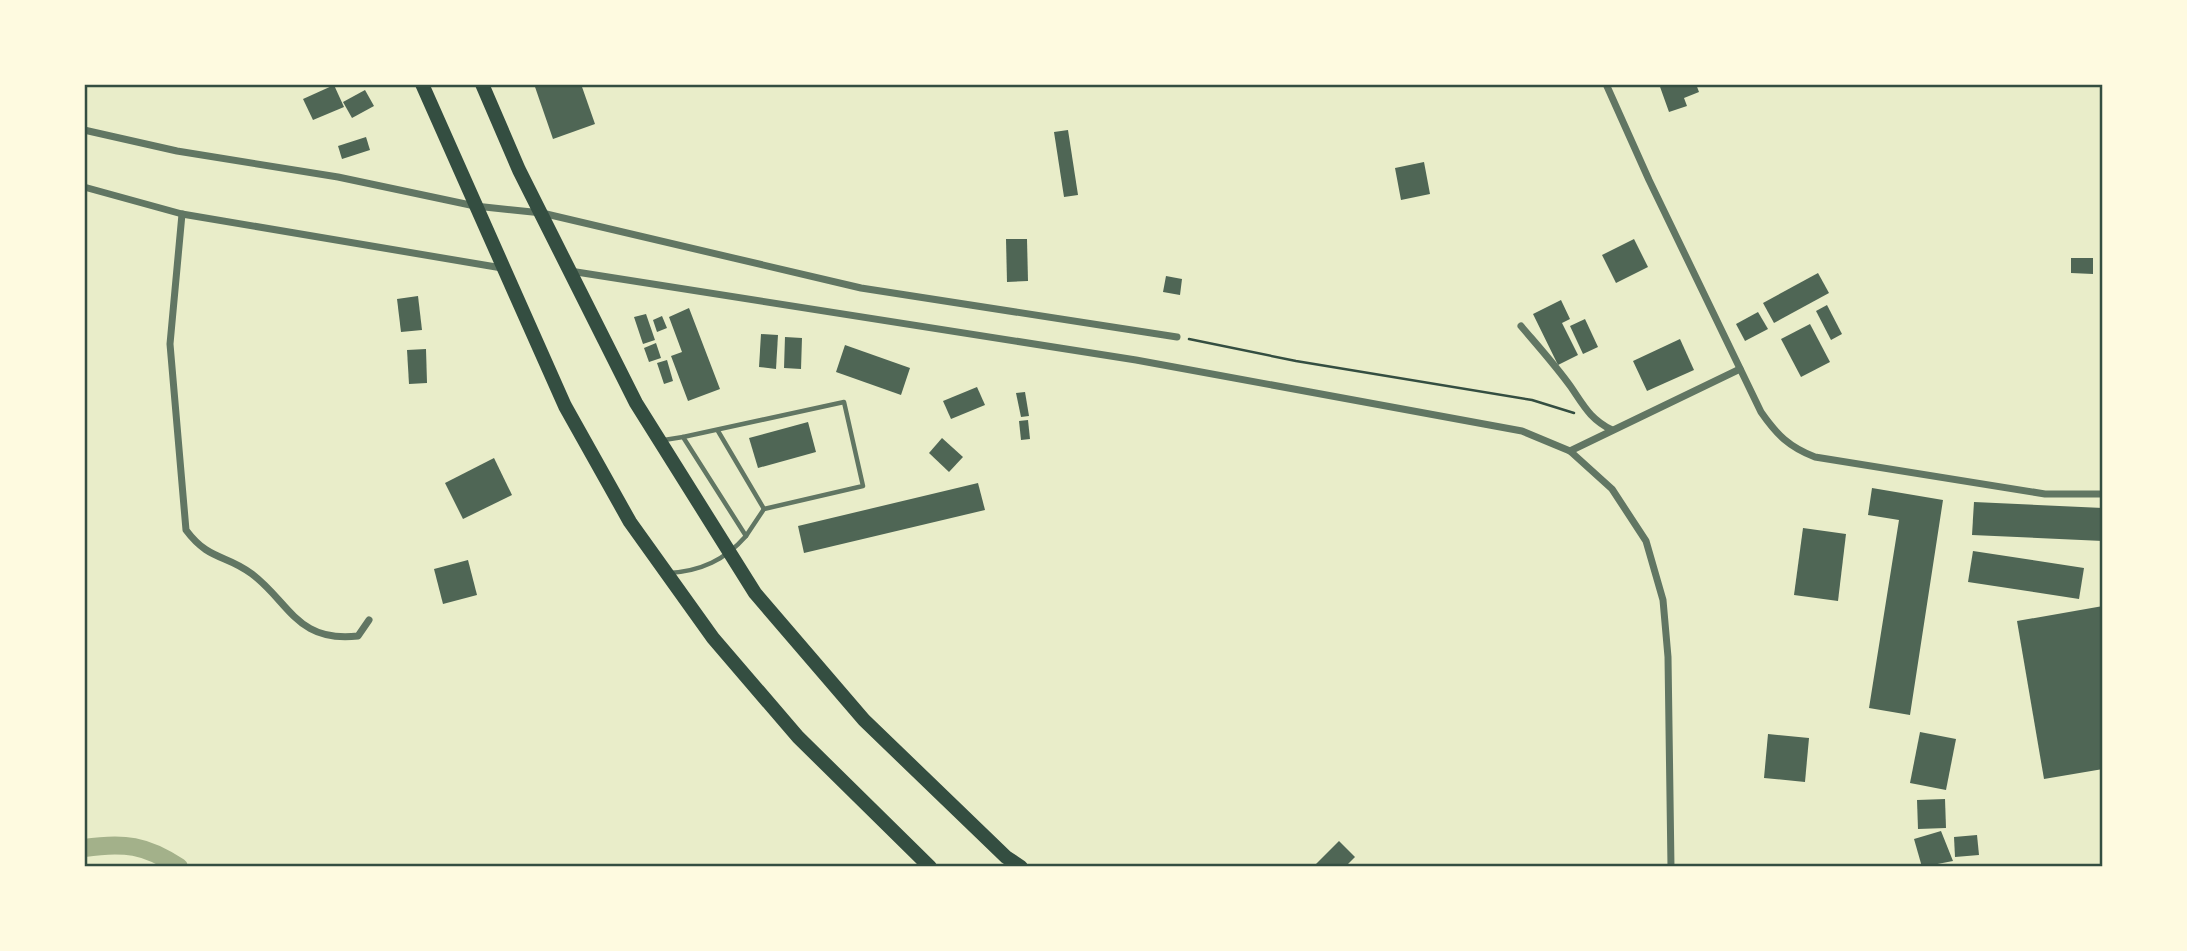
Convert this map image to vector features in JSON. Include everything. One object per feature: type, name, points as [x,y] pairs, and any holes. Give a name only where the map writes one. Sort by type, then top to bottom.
[{"type":"highway","points":[[422,84],[565,406],[630,522],[713,638],[798,737],[930,867]]},
{"type":"highway","points":[[482,84],[519,170],[636,403],[755,593],[864,720],[1006,857],[1021,867]]},
{"type":"street","points":[[1606,84],[1740,369],[1761,412],[1776,435],[1792,448],[1815,457],[2045,494],[2103,494]]},
{"type":"street","points":[[84,130],[177,151],[338,177],[475,206],[542,213],[861,288],[1177,337]]},
{"type":"street","points":[[85,190],[182,214],[502,268]]},
{"type":"street","points":[[182,214],[170,344],[186,530],[200,548],[252,574],[297,622],[344,638],[358,636],[369,620]]},
{"type":"street","points":[[570,271],[1136,360],[1522,430],[1570,451],[1612,489],[1646,541],[1663,600],[1668,657],[1671,867]]},
{"type":"street","points":[[1521,326],[1593,420],[1612,430]]},
{"type":"street","points":[[1570,451],[1740,369]]},
{"type":"lane","points":[[660,441],[718,431],[844,402],[863,486],[764,509],[730,554],[700,569],[666,573]]},
{"type":"lane","points":[[718,431],[764,509]]},
{"type":"lane","points":[[683,437],[746,536]]},
{"type":"path","points":[[1177,337],[1296,361],[1532,400],[1593,420]]},
{"type":"building","points":[[534,84],[581,84],[595,124],[553,139]]},
{"type":"building","points":[[1659,84],[1696,84],[1699,92],[1684,98],[1687,106],[1669,112]]},
{"type":"building","points":[[334,85],[344,107],[313,120],[303,99]]},
{"type":"building","points":[[365,90],[374,106],[352,118],[343,102]]},
{"type":"building","points":[[1068,130],[1078,195],[1064,197],[1054,132]]},
{"type":"building","points":[[366,137],[370,150],[342,159],[338,146]]},
{"type":"building","points":[[1424,162],[1430,194],[1401,200],[1395,168]]},
{"type":"building","points":[[1006,239],[1027,239],[1028,281],[1007,282]]},
{"type":"building","points":[[1634,239],[1648,267],[1616,283],[1602,255]]},
{"type":"building","points":[[2071,258],[2093,258],[2093,274],[2071,273]]},
{"type":"building","points":[[1818,273],[1829,293],[1774,323],[1763,303]]},
{"type":"building","points":[[1166,276],[1182,279],[1180,295],[1163,292]]},
{"type":"building","points":[[418,296],[422,330],[401,332],[397,299]]},
{"type":"building","points":[[1561,300],[1570,319],[1562,323],[1578,355],[1558,365],[1533,314]]},
{"type":"building","points":[[1827,305],[1842,334],[1831,340],[1816,311]]},
{"type":"building","points":[[689,308],[720,389],[688,401],[671,356],[682,352],[669,317]]},
{"type":"building","points":[[1758,312],[1768,329],[1745,341],[1736,324]]},
{"type":"building","points":[[646,314],[655,340],[643,344],[634,317]]},
{"type":"building","points":[[662,316],[667,328],[657,332],[653,320]]},
{"type":"building","points":[[1585,319],[1598,347],[1583,354],[1570,326]]},
{"type":"building","points":[[1810,324],[1830,362],[1801,377],[1781,339]]},
{"type":"building","points":[[761,334],[778,335],[776,369],[759,367]]},
{"type":"building","points":[[785,337],[802,338],[801,369],[784,368]]},
{"type":"building","points":[[1680,339],[1694,370],[1647,391],[1633,361]]},
{"type":"building","points":[[656,343],[661,358],[649,362],[644,348]]},
{"type":"building","points":[[845,345],[910,368],[901,395],[836,372]]},
{"type":"building","points":[[426,349],[427,383],[409,384],[407,350]]},
{"type":"building","points":[[667,360],[673,381],[664,384],[657,363]]},
{"type":"building","points":[[977,387],[985,405],[951,419],[943,401]]},
{"type":"building","points":[[1025,392],[1029,416],[1021,417],[1016,393]]},
{"type":"building","points":[[1028,420],[1030,439],[1021,440],[1019,421]]},
{"type":"building","points":[[808,422],[816,452],[758,468],[749,438]]},
{"type":"building","points":[[942,438],[963,457],[949,472],[929,453]]},
{"type":"building","points":[[494,458],[512,495],[463,519],[445,483]]},
{"type":"building","points":[[978,483],[985,510],[804,553],[798,526]]},
{"type":"building","points":[[1872,488],[1943,500],[1910,715],[1869,708],[1899,520],[1868,515]]},
{"type":"building","points":[[1974,502],[2103,508],[2103,541],[1972,535]]},
{"type":"building","points":[[1803,528],[1846,534],[1838,601],[1794,595]]},
{"type":"building","points":[[1973,551],[2084,568],[2079,599],[1968,582]]},
{"type":"building","points":[[468,560],[477,595],[443,604],[434,569]]},
{"type":"building","points":[[2103,606],[2103,769],[2044,779],[2017,621]]},
{"type":"building","points":[[1920,732],[1956,739],[1946,790],[1910,783]]},
{"type":"building","points":[[1768,734],[1809,738],[1805,782],[1764,778]]},
{"type":"building","points":[[1945,799],[1946,828],[1918,829],[1917,800]]},
{"type":"building","points":[[1941,831],[1953,861],[1922,867],[1914,839]]},
{"type":"building","points":[[1977,835],[1979,855],[1955,857],[1954,837]]},
{"type":"building","points":[[1339,841],[1355,857],[1345,867],[1313,867]]},
{"type":"waterway","points":[[84,848],[111,845],[134,847],[156,854],[179,867]]}]
